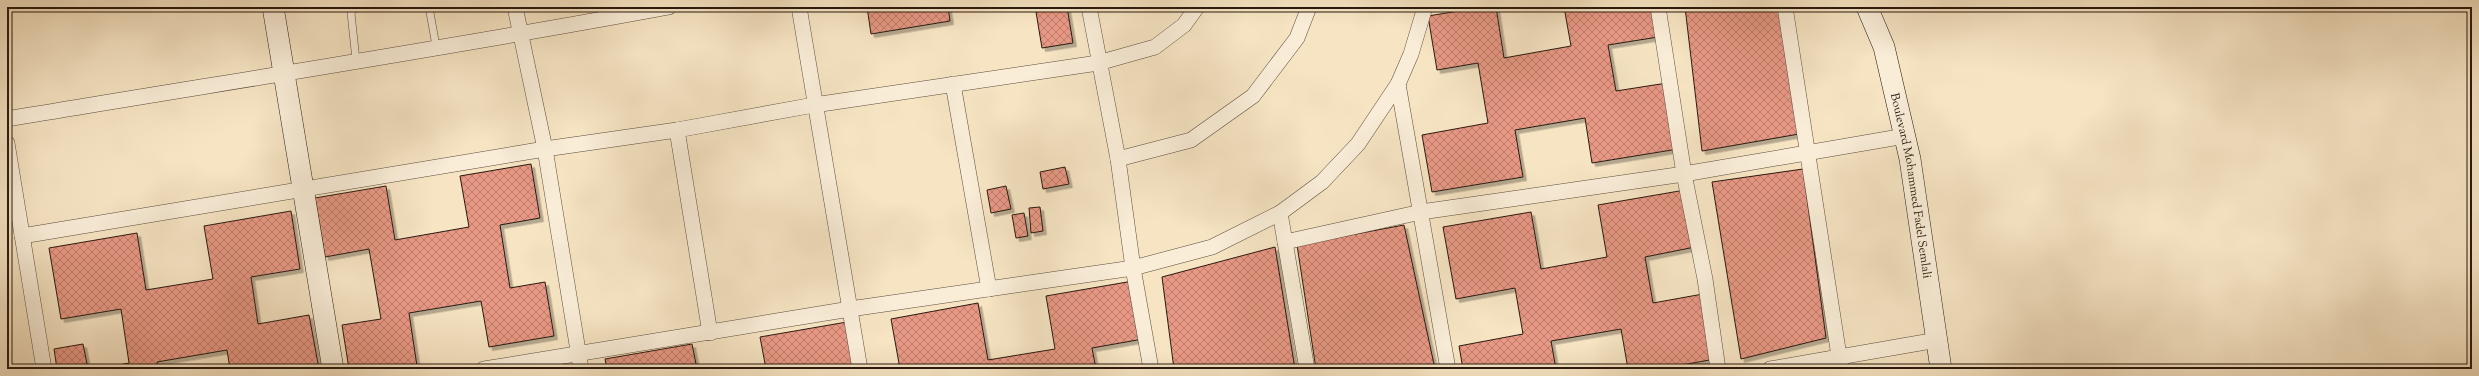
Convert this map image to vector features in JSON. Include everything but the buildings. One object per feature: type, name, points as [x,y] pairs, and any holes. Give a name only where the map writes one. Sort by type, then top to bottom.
[{"type":"street","points":[[273,7],[332,369]]},
{"type":"street","points":[[515,7],[545,149],[581,369]]},
{"type":"street","points":[[7,119],[436,46],[520,35],[669,7]]},
{"type":"street","points":[[799,7],[814,105],[860,369]]},
{"type":"street","points":[[1089,7],[1098,63],[1118,159],[1133,268],[1151,369]]},
{"type":"street","points":[[22,236],[545,149],[677,130],[814,105],[1098,63],[1155,47],[1184,25],[1197,7]]},
{"type":"street","points":[[1118,159],[1191,140],[1253,96],[1297,38],[1309,7]]},
{"type":"street","points":[[484,369],[850,309],[1133,268],[1212,247],[1280,213],[1322,182],[1358,144],[1398,84],[1411,54],[1425,7]]},
{"type":"street","points":[[1658,7],[1684,174],[1705,279],[1718,369]]},
{"type":"street","points":[[1785,7],[1840,363]]},
{"type":"street","name":"Boulevard Mohammed Fadel Semlali","points":[[1867,7],[1884,47],[1905,136],[1941,369]]},
{"type":"street","points":[[953,84],[989,289]]},
{"type":"street","points":[[1398,84],[1448,369]]},
{"type":"street","points":[[677,130],[710,333]]},
{"type":"street","points":[[1285,242],[1421,212],[1684,174],[1807,151],[1905,136]]},
{"type":"street","points":[[7,144],[44,369]]},
{"type":"street","points":[[1280,213],[1307,369]]},
{"type":"street","points":[[1770,369],[1840,363],[1937,340]]},
{"type":"lane","points":[[355,7],[351,13],[356,60]]},
{"type":"lane","points":[[429,7],[436,46]]}]
